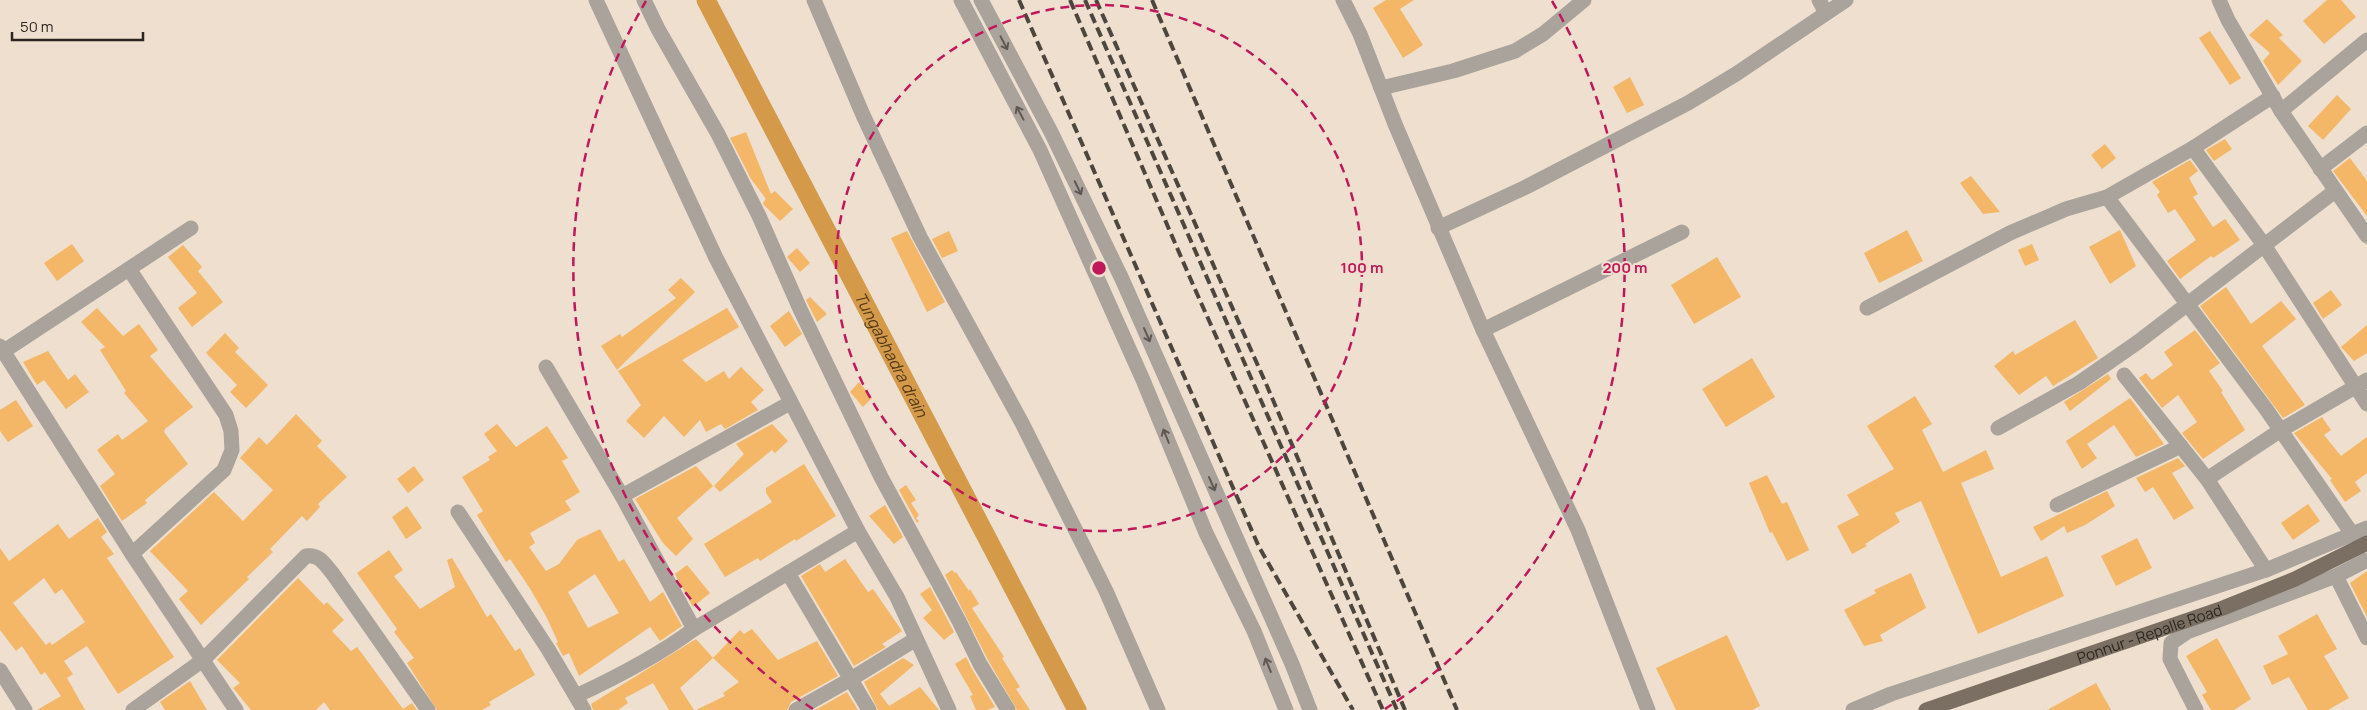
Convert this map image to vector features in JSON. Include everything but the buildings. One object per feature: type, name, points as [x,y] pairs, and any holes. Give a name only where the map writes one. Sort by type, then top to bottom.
[{"type":"main road","name":"Ponnur - Repalle Road","points":[[1926,710],[2223,608],[2296,579],[2367,544]]},
{"type":"street","points":[[596,0],[716,258],[790,403],[897,598],[949,710]]},
{"type":"street","points":[[644,0],[658,29],[718,134],[759,216],[808,327],[881,477],[959,621],[980,664],[1008,710]]},
{"type":"street","points":[[814,0],[863,115],[920,238],[1022,423],[1106,591],[1158,710]]},
{"type":"street","points":[[961,0],[1034,140],[1152,400],[1212,546],[1254,631],[1286,710]]},
{"type":"street","points":[[981,0],[1051,132],[1122,279],[1310,710]]},
{"type":"street","points":[[1343,0],[1360,34],[1438,228],[1483,330],[1578,530],[1648,710]]},
{"type":"street","points":[[1381,88],[1453,71],[1515,51],[1543,34],[1584,0]]},
{"type":"street","points":[[1438,228],[1526,187],[1688,103],[1736,74],[1822,7],[1846,0]]},
{"type":"street","points":[[2219,0],[2228,20],[2274,96],[2281,111],[2334,191],[2367,236]]},
{"type":"street","points":[[2281,111],[2367,40]]},
{"type":"street","points":[[1867,308],[2010,233],[2066,209],[2107,197],[2193,148],[2274,96]]},
{"type":"street","points":[[1034,140],[1051,132]]},
{"type":"street","points":[[2320,169],[2367,133]]},
{"type":"street","points":[[2193,148],[2264,245],[2361,384],[2367,404]]},
{"type":"street","points":[[1998,428],[2079,383],[2138,342],[2334,191]]},
{"type":"street","points":[[2107,197],[2185,304],[2281,430],[2353,535]]},
{"type":"street","points":[[191,228],[2,348],[132,554],[236,710]]},
{"type":"street","points":[[1483,330],[1682,232]]},
{"type":"street","points":[[129,269],[226,415],[231,431],[232,450],[224,470],[132,554]]},
{"type":"street","points":[[546,367],[622,496],[694,629]]},
{"type":"street","points":[[2124,375],[2207,479],[2266,570]]},
{"type":"street","points":[[2207,479],[2281,430],[2361,384]]},
{"type":"street","points":[[1152,400],[1172,393]]},
{"type":"street","points":[[622,496],[790,403]]},
{"type":"street","points":[[2057,505],[2181,446]]},
{"type":"street","points":[[458,512],[548,648],[584,710]]},
{"type":"street","points":[[1854,710],[1900,691],[2266,570],[2367,528]]},
{"type":"street","points":[[576,696],[612,680],[666,649],[694,629],[858,530]]},
{"type":"street","points":[[1212,546],[1236,537]]},
{"type":"street","points":[[133,710],[203,660],[306,556],[313,555],[320,559],[333,574],[428,710]]},
{"type":"street","points":[[2196,710],[2170,659],[2171,643],[2187,632],[2336,576],[2367,560]]},
{"type":"street","points":[[788,573],[869,710]]},
{"type":"street","points":[[2336,576],[2367,638]]},
{"type":"street","points":[[796,710],[851,680],[916,639]]},
{"type":"street","points":[[0,670],[25,710]]},
{"type":"street","points":[[1278,690],[1299,682]]},
{"type":"waterway","name":"Tungabhadra drain","points":[[706,0],[1077,710]]},
{"type":"railway","points":[[1019,0],[1259,547],[1353,710]]},
{"type":"railway","points":[[1070,0],[1194,287],[1383,710]]},
{"type":"railway","points":[[1085,0],[1397,710]]},
{"type":"railway","points":[[1096,0],[1267,386],[1405,710]]},
{"type":"railway","points":[[1152,0],[1457,710]]}]
